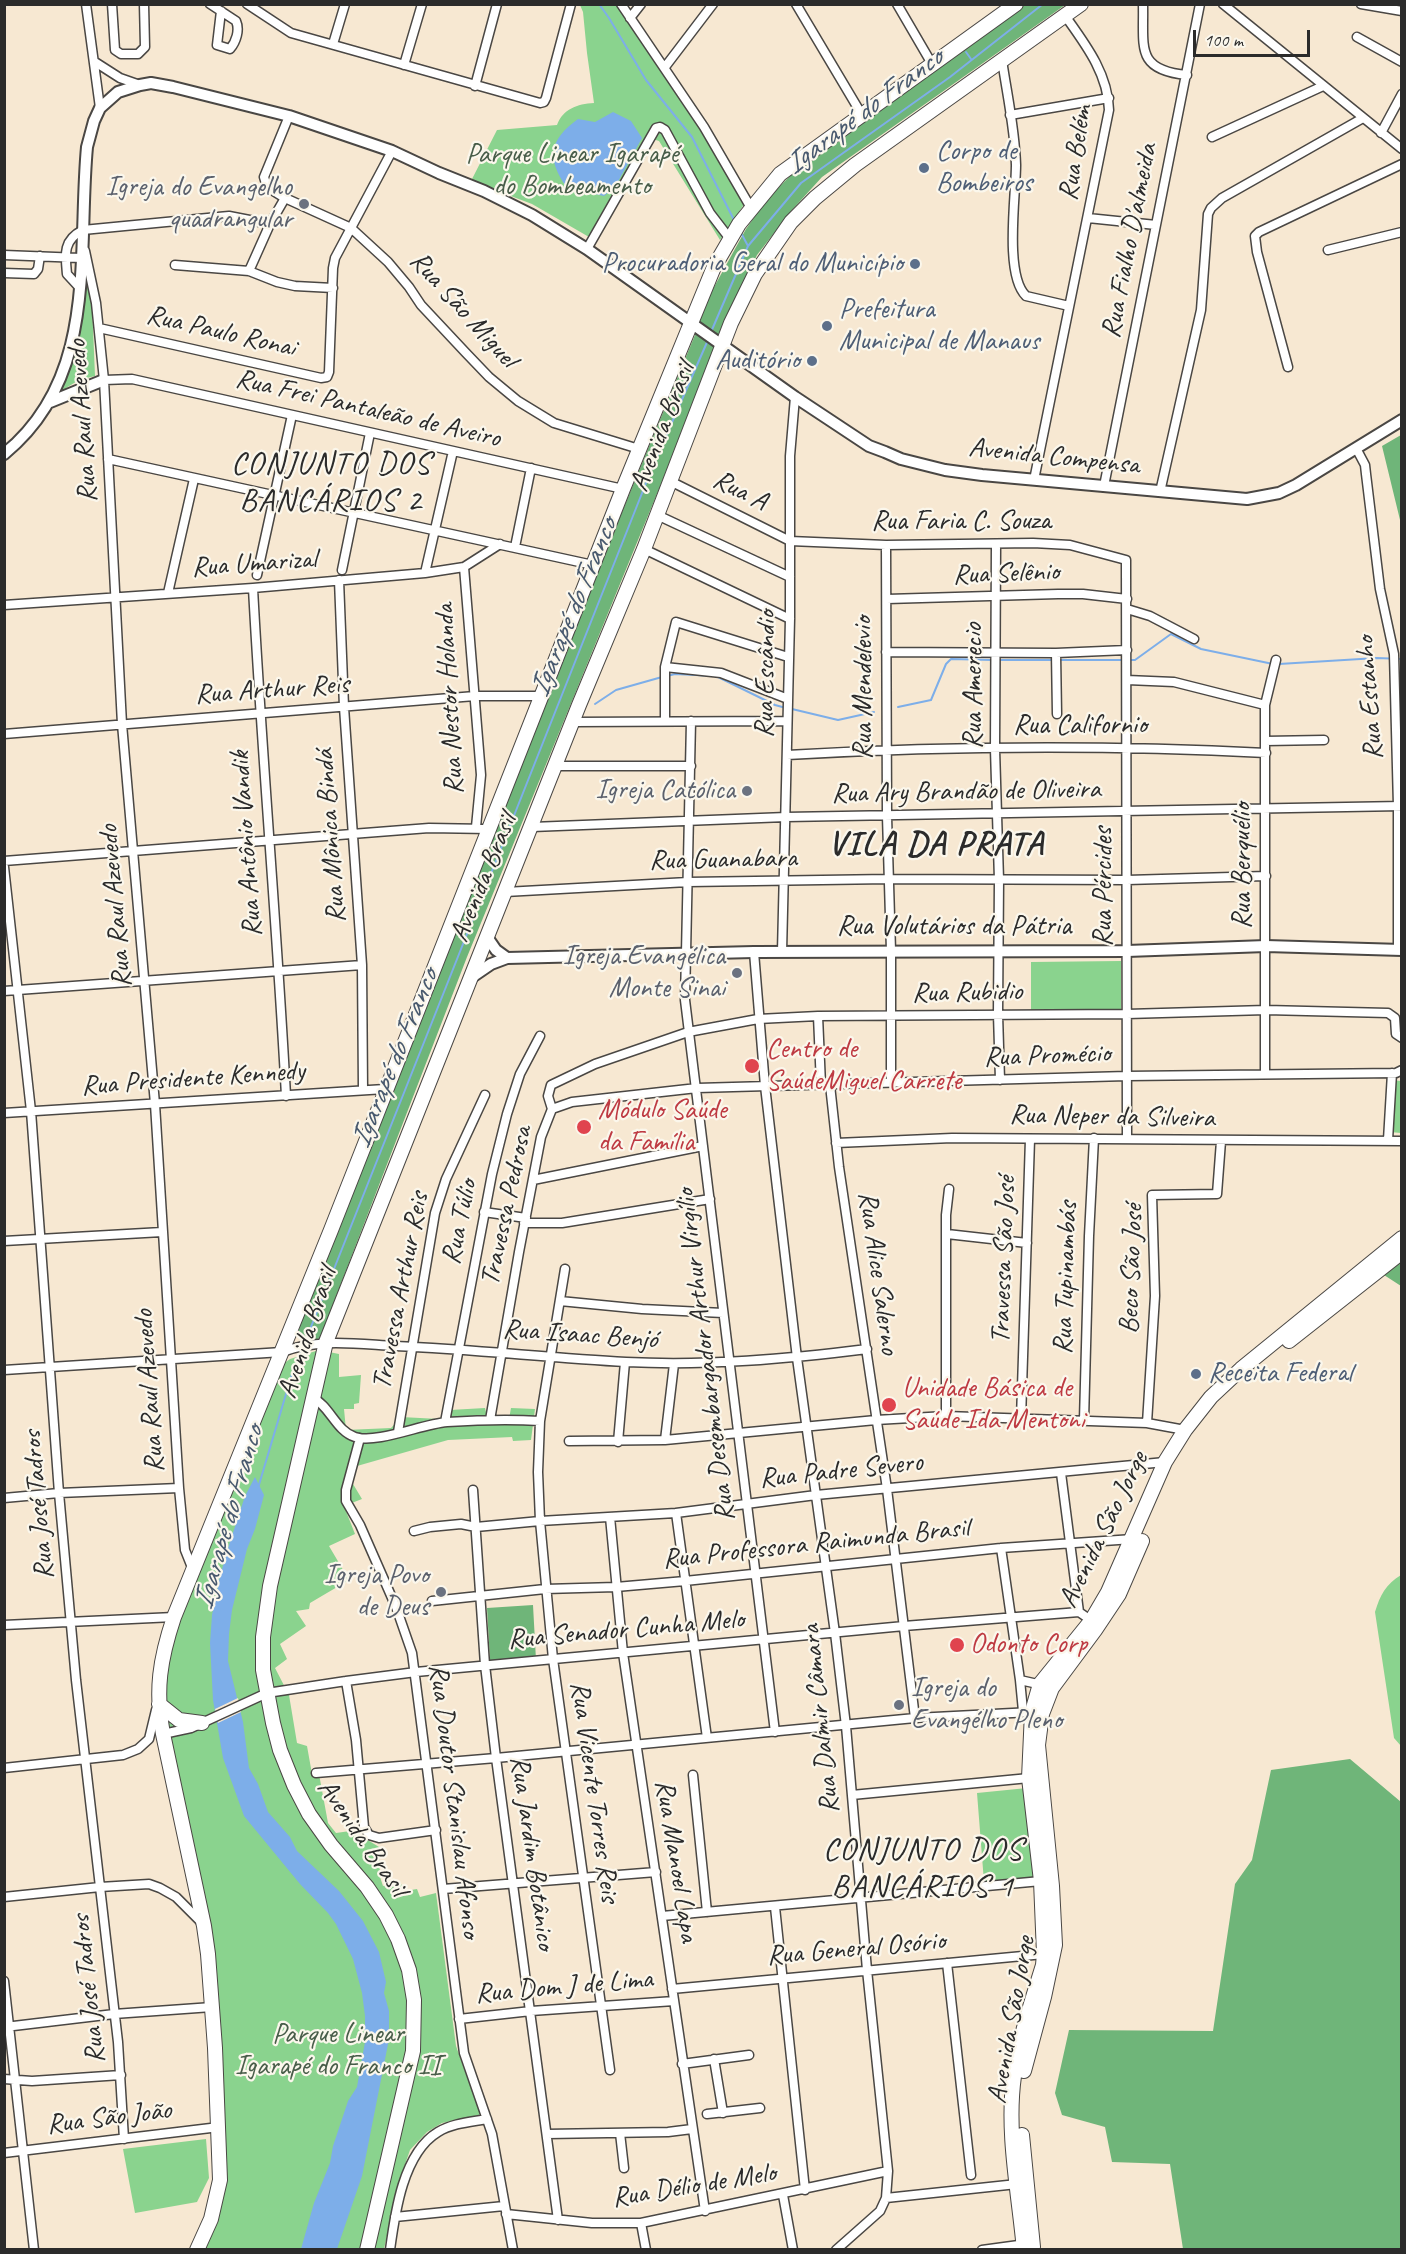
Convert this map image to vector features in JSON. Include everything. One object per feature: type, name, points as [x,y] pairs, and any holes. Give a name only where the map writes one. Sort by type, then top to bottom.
[{"type":"main road","name":"Avenida Brasil","points":[[196,2250],[211,2219],[219,2190],[221,2158],[212,2007],[204,1926],[163,1734],[159,1704],[160,1663],[174,1617],[285,1350],[482,828],[543,696],[639,448],[692,325],[714,267],[751,208],[780,174],[1016,4]]},
{"type":"main road","name":"Avenida Brasil","points":[[367,2250],[412,2062],[415,2026],[409,1970],[398,1939],[386,1915],[367,1887],[331,1845],[309,1814],[294,1785],[280,1750],[267,1693],[263,1654],[266,1606],[322,1343],[644,549],[719,344],[755,274],[802,209],[855,165],[1066,17],[1081,4]]},
{"type":"main road","name":"Avenida São Jorge","points":[[1095,1623],[1165,1462],[1185,1430],[1211,1397],[1241,1369],[1401,1238]]},
{"type":"main road","name":"Avenida São Jorge","points":[[1028,2247],[1017,2184],[1012,2113],[1014,2076],[1044,1954],[1041,1881],[1029,1778],[1027,1711],[1119,1593],[1171,1469],[1206,1416],[1253,1369],[1401,1252]]},
{"type":"main road","name":"Avenida São Jorge","points":[[1028,2247],[1021,2124],[1023,2074],[1044,1997],[1055,1944],[1052,1886],[1038,1745],[1046,1686]]},
{"type":"main road","points":[[159,1704],[178,1720],[204,1721]]},
{"type":"street","points":[[86,4],[100,108]]},
{"type":"street","points":[[112,4],[115,50],[121,54],[141,53],[145,47],[144,4]]},
{"type":"street","points":[[210,4],[221,11]]},
{"type":"street","points":[[247,4],[291,33],[540,103],[546,98],[571,4]]},
{"type":"street","points":[[333,45],[345,4]]},
{"type":"street","points":[[404,65],[422,4]]},
{"type":"street","points":[[476,86],[497,4]]},
{"type":"street","points":[[621,4],[704,127],[751,208]]},
{"type":"street","points":[[630,18],[641,4]]},
{"type":"street","points":[[665,67],[714,4]]},
{"type":"street","points":[[796,4],[861,115]]},
{"type":"street","points":[[897,4],[932,64]]},
{"type":"street","points":[[1143,4],[1144,43],[1147,58],[1158,69],[1187,75]]},
{"type":"street","name":"Rua Fialho D'almeida","points":[[1104,486],[1200,4]]},
{"type":"street","points":[[1222,4],[1401,149]]},
{"type":"street","points":[[1361,4],[1401,11]]},
{"type":"street","name":"Rua Belém","points":[[1034,480],[1107,124],[1109,98],[1104,79],[1094,60],[1066,17]]},
{"type":"street","points":[[1357,37],[1401,62]]},
{"type":"street","name":"Rua Belém","points":[[1002,60],[1016,164],[1013,254],[1018,281],[1026,296],[1069,306]]},
{"type":"street","points":[[95,62],[120,78],[140,85]]},
{"type":"street","name":"Avenida Compensa","points":[[140,85],[151,83],[173,87],[290,116],[392,151],[494,196],[532,215],[587,249],[719,344],[869,446],[901,459],[945,470],[1034,480],[1232,499],[1264,497],[1296,485],[1401,420]]},
{"type":"street","points":[[4,454],[26,434],[50,402],[71,351],[79,287],[87,147],[94,121],[100,108],[118,92],[140,85]]},
{"type":"street","points":[[1212,137],[1323,86]]},
{"type":"street","points":[[1382,133],[1401,94]]},
{"type":"street","points":[[1010,116],[1109,98]]},
{"type":"street","name":"Rua São Miguel","points":[[290,116],[264,177],[267,187],[285,198],[351,228],[388,262],[421,305],[489,377],[518,401],[554,423],[639,448]]},
{"type":"street","points":[[1160,492],[1201,310],[1210,208],[1222,198],[1363,118]]},
{"type":"street","points":[[587,249],[656,128],[660,127],[665,130],[710,213],[730,239]]},
{"type":"street","points":[[175,265],[249,272],[296,286],[333,288],[335,258],[392,151]]},
{"type":"street","points":[[1288,368],[1257,252],[1255,236],[1259,232],[1401,164]]},
{"type":"street","points":[[249,272],[270,224],[285,198]]},
{"type":"street","points":[[79,287],[67,274],[68,241],[73,235],[229,216],[270,224]]},
{"type":"street","points":[[1088,218],[1156,225]]},
{"type":"street","points":[[1328,250],[1401,232]]},
{"type":"street","name":"Rua Raul Azevedo","points":[[82,234],[99,328],[104,380],[122,724],[135,851],[155,1104],[179,1488],[185,1550],[193,1570]]},
{"type":"street","points":[[4,255],[81,258]]},
{"type":"street","points":[[4,273],[34,274],[38,269],[40,256]]},
{"type":"street","name":"Rua Paulo Ronai","points":[[99,328],[321,378],[327,377],[333,288]]},
{"type":"street","name":"Rua Frei Pantaleão de Aveiro","points":[[104,380],[132,379],[623,489]]},
{"type":"street","points":[[50,402],[104,380]]},
{"type":"street","name":"Rua Escândio","points":[[782,952],[790,619],[790,435],[795,397]]},
{"type":"street","points":[[257,575],[292,415]]},
{"type":"street","points":[[342,570],[352,511],[370,433]]},
{"type":"street","name":"Rua Estanho","points":[[1356,448],[1366,474],[1380,589],[1393,642],[1400,806],[1400,949]]},
{"type":"street","points":[[424,573],[453,451]]},
{"type":"street","points":[[108,459],[593,565]]},
{"type":"street","points":[[515,547],[531,468]]},
{"type":"street","points":[[168,593],[194,479]]},
{"type":"street","name":"Rua A","points":[[670,481],[790,541]]},
{"type":"street","points":[[657,515],[790,577]]},
{"type":"street","name":"Rua Faria C. Souza","points":[[790,541],[886,545],[1071,545],[1115,555],[1126,560],[1127,563]]},
{"type":"street","name":"Rua Umarizal","points":[[4,605],[253,588],[424,573],[464,567],[500,544]]},
{"type":"street","name":"Rua Amerecio","points":[[996,544],[1000,1080]]},
{"type":"street","name":"Rua Mendelevio","points":[[886,545],[891,1082]]},
{"type":"street","points":[[644,549],[790,619]]},
{"type":"street","name":"Rua Pércides","points":[[1127,563],[1127,1139]]},
{"type":"street","name":"Rua Nestor Holanda","points":[[464,567],[476,696],[482,828]]},
{"type":"street","name":"Rua Mônica Bindá","points":[[339,580],[344,707],[362,965],[363,1090]]},
{"type":"street","name":"Rua Antônio Vandik","points":[[253,588],[259,713],[279,970],[286,1096]]},
{"type":"street","name":"Rua Selênio","points":[[886,599],[1083,594],[1127,599]]},
{"type":"street","points":[[1127,609],[1150,616],[1194,639]]},
{"type":"street","points":[[665,721],[664,667],[676,622],[788,657]]},
{"type":"street","points":[[886,652],[1056,653],[1127,650]]},
{"type":"street","points":[[1056,653],[1057,714]]},
{"type":"street","name":"Rua Berquélio","points":[[1265,1074],[1265,705],[1276,660]]},
{"type":"street","points":[[664,667],[721,673],[788,699]]},
{"type":"street","points":[[1127,680],[1174,682],[1265,705]]},
{"type":"street","name":"Rua Arthur Reis","points":[[4,734],[476,696],[543,696]]},
{"type":"street","name":"Rua Desembargador Arthur Virgílio","points":[[691,721],[687,882],[688,1032],[711,1199],[775,1732]]},
{"type":"street","points":[[573,722],[787,721]]},
{"type":"street","points":[[1265,741],[1324,740]]},
{"type":"street","name":"Rua Californio","points":[[787,754],[1127,748],[1266,753]]},
{"type":"street","points":[[556,766],[691,766]]},
{"type":"street","name":"Rua Ary Brandão de Oliveira","points":[[532,827],[786,818],[1400,806]]},
{"type":"street","points":[[4,861],[269,839],[429,828],[482,828]]},
{"type":"street","name":"Rua José Tadros","points":[[4,867],[31,1111],[59,1493],[76,1680],[121,2075],[124,2139]]},
{"type":"street","name":"Rua Guanabara","points":[[505,892],[687,882],[889,879],[1127,880],[1266,876]]},
{"type":"street","points":[[487,937],[496,950],[507,958]]},
{"type":"street","name":"Rua Volutários da Pátria","points":[[472,977],[491,964],[507,958],[754,952],[1127,951],[1266,945],[1400,949]]},
{"type":"street","name":"Rua Dalmir Câmara","points":[[754,952],[765,1086],[797,1358],[846,1726],[867,1970],[888,2171],[886,2198]]},
{"type":"street","points":[[4,991],[362,965]]},
{"type":"street","name":"Rua Rubidio","points":[[552,1109],[549,1090],[551,1085],[567,1076],[688,1032],[758,1019],[818,1016],[1127,1014],[1266,1010],[1388,1013],[1395,1018],[1396,1034],[1401,1038]]},
{"type":"street","name":"Rua Alice Salerno","points":[[818,1016],[825,1085],[867,1349],[896,1557],[915,1718]]},
{"type":"street","name":"Rua Túlio","points":[[445,1422],[484,1212],[520,1074],[540,1036]]},
{"type":"street","points":[[1388,1140],[1397,1072]]},
{"type":"street","name":"Rua Promécio","points":[[552,1109],[572,1102],[697,1088],[1127,1076],[1397,1072]]},
{"type":"street","name":"Rua Presidente Kennedy","points":[[4,1113],[385,1089]]},
{"type":"street","name":"Travessa Arthur Reis","points":[[399,1432],[435,1213],[446,1179],[486,1095]]},
{"type":"street","name":"Travessa Pedrosa","points":[[490,1419],[541,1137],[552,1109]]},
{"type":"street","name":"Rua Neper da Silveira","points":[[836,1143],[952,1138],[1401,1141]]},
{"type":"street","name":"Rua Tupinambás","points":[[1084,1420],[1094,1138]]},
{"type":"street","name":"Travessa São José","points":[[1021,1419],[1030,1139]]},
{"type":"street","name":"Beco São José","points":[[1147,1423],[1155,1296],[1152,1195],[1217,1194],[1221,1141]]},
{"type":"street","points":[[533,1180],[703,1146]]},
{"type":"street","points":[[946,1416],[946,1199],[949,1189]]},
{"type":"street","points":[[484,1212],[525,1220],[562,1223],[711,1199]]},
{"type":"street","points":[[4,1241],[162,1232]]},
{"type":"street","points":[[947,1234],[1027,1243]]},
{"type":"street","name":"Rua Vicente Torres Reis","points":[[565,1269],[540,1421],[538,1472],[540,1521],[553,1659],[610,2070]]},
{"type":"street","points":[[560,1300],[642,1310],[723,1313]]},
{"type":"street","points":[[4,1370],[285,1350],[322,1343]]},
{"type":"street","name":"Rua Isaac Benjó","points":[[322,1343],[412,1346],[674,1364],[797,1358],[867,1349]]},
{"type":"street","points":[[618,1442],[625,1362]]},
{"type":"street","points":[[665,1440],[674,1364]]},
{"type":"street","points":[[312,1397],[323,1404],[347,1433],[360,1438],[376,1438],[445,1422],[490,1419],[540,1421]]},
{"type":"street","points":[[569,1442],[665,1440],[876,1419],[946,1416],[1147,1423],[1185,1430]]},
{"type":"street","name":"Rua Doutor Stanislau Afonso","points":[[360,1438],[346,1490],[346,1501],[360,1525],[396,1607],[412,1653],[464,2053],[487,2118],[495,2149],[513,2250]]},
{"type":"street","name":"Rua Padre Severo","points":[[414,1531],[462,1524],[476,1527],[676,1513],[816,1495],[1165,1462]]},
{"type":"street","points":[[1061,1473],[1079,1612],[1095,1623]]},
{"type":"street","points":[[4,1498],[59,1493],[179,1488]]},
{"type":"street","name":"Rua Jardim Botânico","points":[[473,1490],[485,1665],[558,2220]]},
{"type":"street","points":[[676,1513],[707,1738]]},
{"type":"street","name":"Rua Manoel Lapa","points":[[610,1517],[623,1653],[635,1744],[705,2211]]},
{"type":"street","name":"Rua Professora Raimunda Brasil","points":[[432,1601],[545,1589],[616,1587],[685,1581],[896,1557],[1069,1542],[1133,1539]]},
{"type":"street","points":[[316,1773],[915,1718],[1027,1711],[1020,1680],[1000,1548]]},
{"type":"street","name":"Rua Senador Cunha Melo","points":[[163,1734],[183,1731],[267,1693],[346,1681],[485,1665],[1079,1612]]},
{"type":"street","points":[[4,1625],[71,1620],[174,1617]]},
{"type":"street","points":[[1020,1680],[1046,1686]]},
{"type":"street","points":[[346,1681],[360,1770],[364,1827],[369,1835],[379,1838],[436,1830]]},
{"type":"street","points":[[4,1768],[123,1755],[144,1745],[149,1740],[154,1724],[158,1686]]},
{"type":"street","points":[[693,1775],[707,1912]]},
{"type":"street","points":[[852,1794],[1029,1778]]},
{"type":"street","points":[[443,1889],[656,1872]]},
{"type":"street","points":[[662,1916],[1041,1881]]},
{"type":"street","points":[[4,1897],[138,1884],[160,1888],[185,1904],[204,1926]]},
{"type":"street","points":[[775,1907],[805,2190]]},
{"type":"street","name":"Rua General Osório","points":[[672,1989],[1044,1954]]},
{"type":"street","points":[[947,1963],[971,2175]]},
{"type":"street","points":[[4,1981],[7,2027],[33,2250]]},
{"type":"street","name":"Rua Dom J de Lima","points":[[459,2019],[531,2011],[674,2001]]},
{"type":"street","points":[[7,2027],[114,2014],[212,2007]]},
{"type":"street","points":[[682,2064],[749,2055]]},
{"type":"street","points":[[714,2059],[723,2113]]},
{"type":"street","points":[[4,2079],[121,2075]]},
{"type":"street","points":[[707,2114],[760,2108]]},
{"type":"street","points":[[390,2250],[402,2188],[410,2164],[426,2141],[446,2128],[487,2118]]},
{"type":"street","name":"Rua São João","points":[[4,2153],[219,2127]]},
{"type":"street","points":[[547,2134],[668,2132],[692,2129]]},
{"type":"street","points":[[620,2133],[624,2168]]},
{"type":"street","name":"Rua Délio de Melo","points":[[395,2217],[505,2210],[558,2220],[614,2225],[641,2223],[888,2171]]},
{"type":"street","points":[[836,2250],[875,2216],[886,2198],[1017,2184]]},
{"type":"street","points":[[783,2194],[794,2250]]},
{"type":"street","points":[[641,2223],[646,2250]]},
{"type":"street","points":[[846,2240],[848,2250]]},
{"type":"street","points":[[982,2250],[1028,2247]]},
{"type":"green space","name":"Parque Linear Igarapé do Bombeamento","points":[[580,5],[618,5],[684,101],[745,203],[720,240],[659,141],[649,138],[589,237],[532,204],[471,181],[497,130],[557,125],[571,108],[594,103],[583,12]]},
{"type":"green space","points":[[1024,5],[1065,5],[822,177],[792,210],[757,255],[721,329],[661,484],[467,957],[320,1338],[309,1342],[298,1333],[306,1304],[582,609],[695,335],[698,316],[746,229],[767,199],[792,174]]},
{"type":"green space","points":[[85,276],[92,304],[95,376],[79,380],[61,391],[71,367]]},
{"type":"green space","points":[[1401,435],[1401,524],[1382,446]]},
{"type":"green space","points":[[1121,961],[1121,1012],[1031,1013],[1031,962]]},
{"type":"green space","points":[[1391,1080],[1401,1081],[1401,1133],[1390,1132]]},
{"type":"green space","points":[[1401,1259],[1401,1286],[1384,1275]]},
{"type":"green space","name":"Parque Linear Igarapé do Franco II","points":[[319,1350],[339,1354],[339,1377],[361,1375],[359,1403],[354,1404],[354,1409],[344,1409],[346,1430],[391,1428],[401,1417],[439,1419],[450,1410],[485,1408],[487,1416],[509,1419],[511,1408],[535,1409],[531,1440],[513,1441],[512,1437],[448,1440],[350,1468],[347,1474],[362,1499],[344,1506],[355,1534],[329,1546],[349,1580],[310,1603],[309,1609],[296,1611],[306,1626],[280,1644],[287,1659],[275,1668],[289,1695],[297,1743],[307,1746],[312,1774],[319,1774],[328,1823],[336,1833],[357,1830],[360,1843],[363,1834],[366,1839],[379,1847],[380,1877],[383,1886],[400,1882],[405,1891],[417,1889],[420,1897],[436,1893],[456,2046],[480,2113],[442,2123],[427,2132],[410,2150],[398,2185],[384,2249],[204,2249],[217,2223],[225,2177],[218,2026],[168,1735],[166,1684],[175,1624],[279,1367],[290,1359]]},
{"type":"green space","points":[[1401,1575],[1401,1746],[1394,1738],[1375,1612],[1384,1591]]},
{"type":"green space","points":[[533,1605],[536,1660],[490,1660],[487,1608]]},
{"type":"green space","points":[[1350,1759],[1401,1802],[1401,2249],[1183,2249],[1170,2164],[1112,2162],[1105,2127],[1062,2115],[1055,2093],[1069,2030],[1213,2031],[1235,1884],[1252,1860],[1271,1770]]},
{"type":"green space","points":[[1027,1788],[1038,1879],[984,1882],[977,1793]]},
{"type":"green space","points":[[206,2139],[209,2178],[197,2202],[135,2213],[123,2149]]},
{"type":"water","points":[[613,112],[631,121],[642,138],[615,187],[604,196],[567,188],[556,168],[554,150],[556,142],[561,134],[578,119],[595,122]]},
{"type":"water","points":[[255,1477],[264,1495],[247,1549],[232,1610],[228,1661],[243,1722],[249,1768],[258,1784],[268,1812],[290,1837],[297,1851],[339,1891],[363,1921],[379,1952],[386,1982],[384,1993],[389,2011],[389,2039],[362,2176],[337,2249],[301,2249],[348,2101],[357,2087],[365,2042],[362,1993],[353,1959],[336,1924],[244,1816],[223,1758],[213,1700],[210,1643],[212,1615],[229,1545],[245,1496]]},
{"type":"pier","points":[[238,1698],[241,1712],[218,1723],[215,1709]]},
{"type":"waterway","points":[[599,4],[646,80],[692,137],[734,220]]},
{"type":"waterway","name":"Igarapé do Franco","points":[[711,332],[748,246],[801,183],[950,77],[1043,4]]},
{"type":"waterway","points":[[966,52],[971,59]]},
{"type":"waterway","points":[[740,231],[748,246]]},
{"type":"waterway","name":"Igarapé do Franco","points":[[305,1342],[652,468],[708,340]]},
{"type":"waterway","points":[[1058,660],[1135,660],[1171,634],[1201,649],[1273,664]]},
{"type":"waterway","points":[[1279,664],[1377,658],[1402,659]]},
{"type":"waterway","points":[[898,707],[931,700],[946,664],[951,659],[993,660]]},
{"type":"waterway","points":[[998,660],[1053,660]]},
{"type":"waterway","points":[[667,676],[675,674],[716,676],[775,705],[786,708]]},
{"type":"waterway","points":[[595,704],[616,690],[662,677]]},
{"type":"waterway","points":[[792,709],[838,720],[874,712]]},
{"type":"waterway","name":"Igarapé do Franco","points":[[258,1488],[292,1374],[303,1348]]},
{"type":"place","name":"Corpo de Bombeiros","points":[[924,168]]},
{"type":"place","name":"Igreja do Evangelho quadrangular","points":[[304,204]]},
{"type":"place","name":"Procuradoria Geral do Município","points":[[915,264]]},
{"type":"place","name":"Prefeitura Municipal de Manaus","points":[[827,326]]},
{"type":"place","name":"Auditório","points":[[812,361]]},
{"type":"place","name":"Igreja Católica","points":[[747,791]]},
{"type":"place","name":"Igreja Evangélica Monte Sinai","points":[[737,973]]},
{"type":"place","name":"Centro de SaúdeMiguel Carrete","points":[[752,1066]]},
{"type":"place","name":"Módulo Saúde da Família","points":[[584,1127]]},
{"type":"place","name":"Receita Federal","points":[[1196,1374]]},
{"type":"place","name":"Unidade Básica de Saúde Ida Mentoni","points":[[889,1405]]},
{"type":"place","name":"Igreja Povo de Deus","points":[[441,1592]]},
{"type":"place","name":"Odonto Corp","points":[[957,1645]]},
{"type":"place","name":"Igreja do Evangélho Pleno","points":[[899,1705]]},
{"type":"district","name":"CONJUNTO DOS BANCÁRIOS 2","points":[[331,484]]},
{"type":"district","name":"VILA DA PRATA","points":[[936,845]]},
{"type":"district","name":"CONJUNTO DOS BANCÁRIOS 1","points":[[923,1870]]}]
